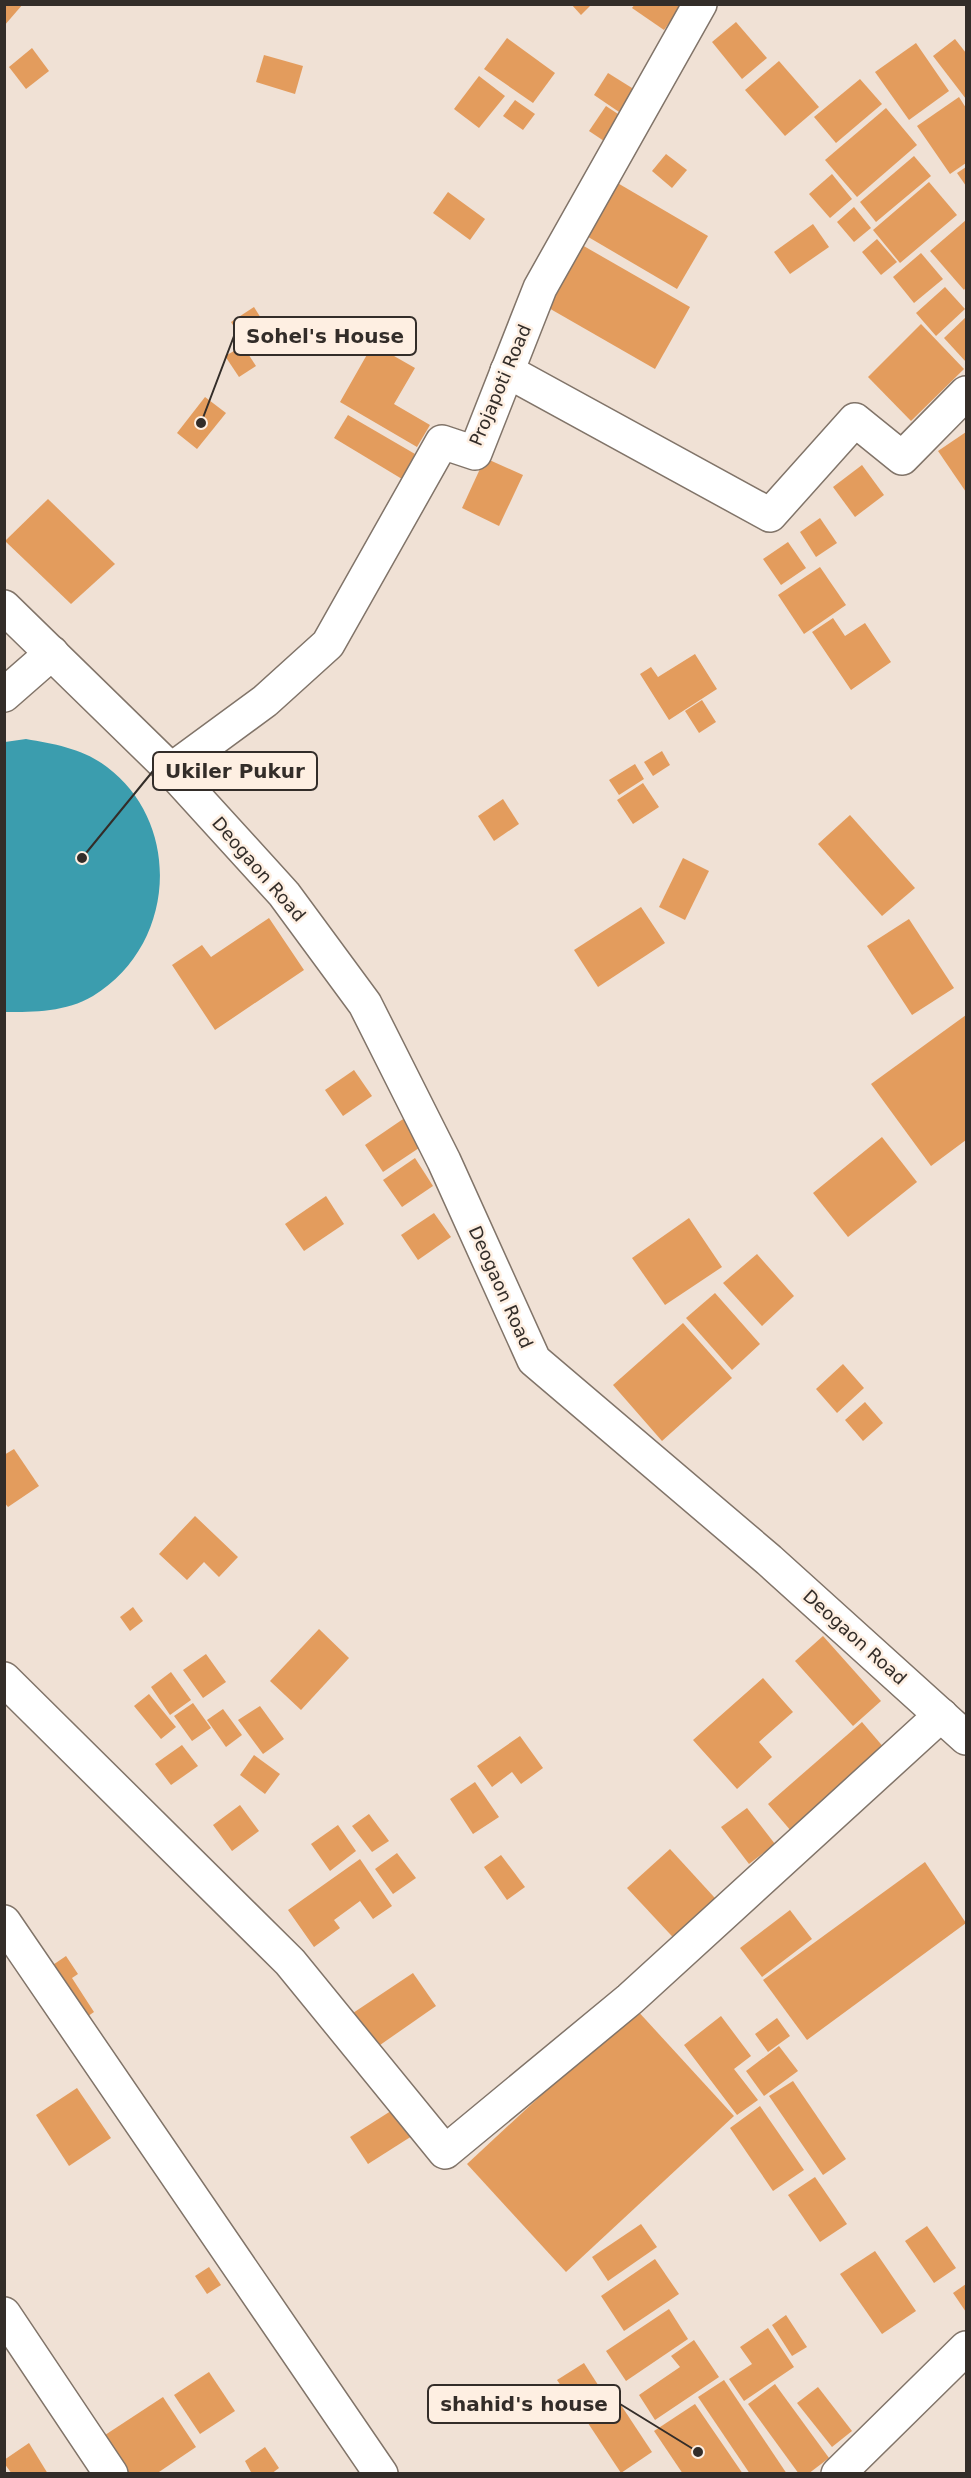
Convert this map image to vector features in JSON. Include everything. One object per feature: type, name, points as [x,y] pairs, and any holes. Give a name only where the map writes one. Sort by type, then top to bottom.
[{"type":"street","name":"Projapoti Road","points":[[171,770],[264,701],[328,644],[442,442],[475,453],[540,288],[700,4]]},
{"type":"street","points":[[507,370],[770,514],[855,420],[902,458],[966,393]]},
{"type":"street","name":"Deogaon Road","points":[[4,607],[171,770],[284,894],[364,1004],[444,1161],[534,1360],[769,1560],[966,1738]]},
{"type":"street","points":[[4,695],[52,653]]},
{"type":"street","points":[[4,1679],[290,1962],[445,2152],[630,1999],[941,1715]]},
{"type":"street","points":[[4,1922],[381,2474]]},
{"type":"street","points":[[4,2314],[111,2474]]},
{"type":"street","points":[[838,2474],[966,2348]]},
{"type":"water","points":[[26,739],[58,745],[89,756],[107,767],[132,791],[149,820],[158,852],[160,885],[154,917],[141,948],[120,974],[93,996],[72,1005],[39,1011],[5,1012],[5,742]]},
{"type":"building","points":[[4,4],[23,4],[4,26]]},
{"type":"building","points":[[571,4],[592,4],[581,15]]},
{"type":"building","points":[[635,4],[682,5],[664,30],[632,8]]},
{"type":"building","points":[[736,22],[767,58],[742,79],[712,42]]},
{"type":"building","points":[[507,38],[555,73],[533,103],[484,69]]},
{"type":"building","points":[[955,39],[966,53],[966,99],[933,56]]},
{"type":"building","points":[[916,43],[949,91],[909,120],[875,72]]},
{"type":"building","points":[[32,48],[49,71],[26,89],[9,67]]},
{"type":"building","points":[[264,55],[303,66],[295,94],[256,82]]},
{"type":"building","points":[[779,61],[819,107],[785,136],[745,90]]},
{"type":"building","points":[[608,73],[640,93],[625,116],[594,95]]},
{"type":"building","points":[[479,76],[505,96],[479,128],[454,109]]},
{"type":"building","points":[[860,79],[882,104],[836,143],[814,117]]},
{"type":"building","points":[[959,97],[966,108],[966,163],[950,174],[917,126]]},
{"type":"building","points":[[515,100],[535,114],[523,130],[503,116]]},
{"type":"building","points":[[606,106],[624,118],[607,143],[589,131]]},
{"type":"building","points":[[886,108],[917,145],[857,197],[825,160]]},
{"type":"building","points":[[666,154],[687,170],[672,188],[652,171]]},
{"type":"building","points":[[914,156],[931,176],[876,222],[860,202]]},
{"type":"building","points":[[966,167],[966,186],[957,173]]},
{"type":"building","points":[[832,174],[852,199],[830,218],[809,194]]},
{"type":"building","points":[[609,178],[708,236],[677,289],[578,231]]},
{"type":"building","points":[[929,182],[957,215],[900,263],[873,230]]},
{"type":"building","points":[[448,192],[485,219],[470,240],[433,213]]},
{"type":"building","points":[[854,207],[871,228],[854,242],[837,222]]},
{"type":"building","points":[[966,220],[966,287],[964,290],[930,251]]},
{"type":"building","points":[[813,224],[829,247],[790,274],[774,252]]},
{"type":"building","points":[[877,239],[897,262],[881,275],[862,252]]},
{"type":"building","points":[[582,245],[690,307],[655,369],[547,307]]},
{"type":"building","points":[[921,253],[943,279],[914,303],[893,277]]},
{"type":"building","points":[[945,287],[965,309],[936,336],[916,313]]},
{"type":"building","points":[[254,307],[264,323],[241,338],[231,322]]},
{"type":"building","points":[[966,317],[966,362],[944,338]]},
{"type":"building","points":[[921,324],[964,369],[911,421],[868,377]]},
{"type":"building","points":[[373,344],[415,368],[394,404],[430,425],[417,447],[340,402]]},
{"type":"building","points":[[243,346],[256,366],[239,377],[225,356]]},
{"type":"building","points":[[205,397],[226,413],[197,449],[177,433]]},
{"type":"building","points":[[348,415],[415,454],[402,479],[334,438]]},
{"type":"building","points":[[966,432],[966,492],[938,451]]},
{"type":"building","points":[[485,458],[523,475],[499,526],[462,508]]},
{"type":"building","points":[[862,465],[884,495],[855,517],[833,487]]},
{"type":"building","points":[[48,499],[115,564],[71,604],[5,541]]},
{"type":"building","points":[[820,518],[837,543],[816,557],[800,532]]},
{"type":"building","points":[[788,542],[806,568],[781,585],[763,559]]},
{"type":"building","points":[[820,567],[846,605],[804,634],[778,595]]},
{"type":"building","points":[[833,618],[845,636],[865,623],[891,662],[851,690],[812,632]]},
{"type":"building","points":[[695,654],[717,689],[669,720],[640,674],[651,667],[658,677]]},
{"type":"building","points":[[702,700],[716,722],[699,733],[685,711]]},
{"type":"building","points":[[662,751],[670,765],[653,776],[644,762]]},
{"type":"building","points":[[635,764],[644,779],[619,795],[609,780]]},
{"type":"building","points":[[643,783],[659,807],[633,824],[617,800]]},
{"type":"building","points":[[503,799],[519,824],[494,841],[478,816]]},
{"type":"building","points":[[850,815],[915,888],[882,916],[818,844]]},
{"type":"building","points":[[683,858],[709,871],[685,920],[659,907]]},
{"type":"building","points":[[641,907],[665,943],[598,987],[574,950]]},
{"type":"building","points":[[269,918],[304,970],[215,1030],[172,965],[202,945],[211,957]]},
{"type":"building","points":[[909,919],[954,988],[912,1015],[867,946]]},
{"type":"building","points":[[966,1015],[966,1140],[931,1166],[871,1084]]},
{"type":"building","points":[[354,1070],[372,1096],[343,1116],[325,1090]]},
{"type":"building","points":[[409,1115],[428,1142],[383,1172],[365,1145]]},
{"type":"building","points":[[882,1137],[917,1182],[848,1237],[813,1193]]},
{"type":"building","points":[[415,1158],[433,1186],[402,1207],[383,1180]]},
{"type":"building","points":[[326,1196],[344,1224],[304,1251],[285,1224]]},
{"type":"building","points":[[434,1213],[451,1237],[418,1260],[401,1235]]},
{"type":"building","points":[[689,1218],[722,1267],[665,1305],[632,1258]]},
{"type":"building","points":[[757,1254],[794,1296],[762,1326],[723,1283]]},
{"type":"building","points":[[715,1293],[760,1344],[732,1370],[686,1318]]},
{"type":"building","points":[[683,1323],[732,1378],[662,1441],[613,1385]]},
{"type":"building","points":[[843,1364],[864,1388],[837,1413],[816,1389]]},
{"type":"building","points":[[865,1402],[883,1423],[863,1441],[845,1420]]},
{"type":"building","points":[[14,1449],[39,1486],[8,1507],[4,1502],[4,1455]]},
{"type":"building","points":[[195,1516],[238,1557],[219,1577],[204,1562],[187,1580],[159,1554]]},
{"type":"building","points":[[133,1607],[143,1621],[130,1631],[120,1617]]},
{"type":"building","points":[[319,1629],[349,1658],[301,1710],[270,1681]]},
{"type":"building","points":[[823,1636],[881,1701],[853,1726],[795,1661]]},
{"type":"building","points":[[206,1654],[226,1682],[203,1698],[183,1670]]},
{"type":"building","points":[[171,1672],[191,1700],[170,1715],[151,1687]]},
{"type":"building","points":[[763,1678],[793,1712],[759,1742],[772,1757],[737,1789],[693,1740]]},
{"type":"building","points":[[149,1694],[176,1727],[161,1739],[134,1706]]},
{"type":"building","points":[[193,1703],[211,1728],[192,1741],[174,1716]]},
{"type":"building","points":[[260,1706],[284,1739],[263,1754],[238,1720]]},
{"type":"building","points":[[223,1709],[242,1735],[226,1747],[207,1720]]},
{"type":"building","points":[[862,1722],[891,1756],[797,1838],[768,1804]]},
{"type":"building","points":[[520,1736],[543,1768],[521,1784],[512,1772],[492,1787],[477,1766]]},
{"type":"building","points":[[182,1745],[198,1766],[171,1785],[155,1764]]},
{"type":"building","points":[[254,1755],[280,1774],[265,1794],[240,1775]]},
{"type":"building","points":[[475,1782],[499,1817],[473,1834],[450,1799]]},
{"type":"building","points":[[240,1805],[259,1831],[232,1851],[213,1825]]},
{"type":"building","points":[[747,1808],[775,1844],[749,1864],[721,1827]]},
{"type":"building","points":[[369,1814],[389,1841],[372,1852],[352,1826]]},
{"type":"building","points":[[338,1825],[356,1851],[330,1871],[311,1844]]},
{"type":"building","points":[[670,1849],[725,1909],[683,1948],[627,1888]]},
{"type":"building","points":[[397,1853],[416,1878],[393,1894],[375,1869]]},
{"type":"building","points":[[501,1855],[525,1887],[507,1900],[484,1867]]},
{"type":"building","points":[[360,1859],[392,1906],[373,1919],[360,1901],[334,1920],[340,1928],[314,1947],[288,1910]]},
{"type":"building","points":[[925,1862],[966,1923],[807,2040],[763,1980]]},
{"type":"building","points":[[790,1910],[812,1939],[762,1977],[740,1948]]},
{"type":"building","points":[[66,1956],[78,1974],[72,1978],[94,2012],[78,2023],[44,1971]]},
{"type":"building","points":[[413,1973],[436,2006],[370,2052],[347,2017]]},
{"type":"building","points":[[635,2008],[734,2116],[566,2272],[467,2164]]},
{"type":"building","points":[[721,2016],[751,2056],[734,2069],[758,2100],[737,2115],[684,2045]]},
{"type":"building","points":[[777,2018],[790,2036],[768,2052],[755,2034]]},
{"type":"building","points":[[779,2046],[798,2071],[764,2096],[746,2071]]},
{"type":"building","points":[[793,2081],[846,2159],[823,2175],[769,2096]]},
{"type":"building","points":[[77,2088],[111,2138],[69,2166],[36,2115]]},
{"type":"building","points":[[760,2106],[804,2170],[773,2191],[730,2128]]},
{"type":"building","points":[[394,2109],[412,2136],[368,2164],[350,2137]]},
{"type":"building","points":[[815,2177],[847,2224],[820,2242],[788,2195]]},
{"type":"building","points":[[641,2224],[657,2247],[608,2281],[592,2257]]},
{"type":"building","points":[[927,2226],[956,2268],[934,2283],[905,2241]]},
{"type":"building","points":[[875,2251],[916,2311],[882,2334],[840,2274]]},
{"type":"building","points":[[655,2259],[679,2294],[624,2331],[601,2296]]},
{"type":"building","points":[[209,2267],[221,2285],[207,2294],[195,2276]]},
{"type":"building","points":[[966,2284],[966,2312],[953,2293]]},
{"type":"building","points":[[669,2309],[688,2339],[626,2381],[606,2351]]},
{"type":"building","points":[[786,2315],[807,2347],[792,2356],[772,2325]]},
{"type":"building","points":[[768,2328],[794,2367],[744,2401],[729,2379],[752,2364],[740,2347]]},
{"type":"building","points":[[694,2340],[719,2377],[655,2420],[639,2395],[680,2367],[671,2356]]},
{"type":"building","points":[[584,2363],[600,2388],[574,2405],[557,2380]]},
{"type":"building","points":[[209,2372],[235,2411],[200,2434],[174,2395]]},
{"type":"building","points":[[724,2380],[787,2474],[750,2474],[698,2397]]},
{"type":"building","points":[[775,2384],[829,2458],[808,2474],[799,2474],[748,2404]]},
{"type":"building","points":[[818,2387],[852,2431],[832,2447],[797,2403]]},
{"type":"building","points":[[611,2390],[652,2452],[621,2473],[580,2411]]},
{"type":"building","points":[[163,2397],[196,2447],[156,2474],[126,2474],[102,2437]]},
{"type":"building","points":[[695,2404],[743,2474],[683,2474],[654,2431]]},
{"type":"building","points":[[29,2443],[48,2474],[12,2474],[4,2463],[4,2460]]},
{"type":"building","points":[[265,2447],[279,2468],[271,2474],[252,2474],[245,2461]]},
{"type":"place","name":"Sohel's House","points":[[201,423]]},
{"type":"place","name":"Ukiler Pukur","points":[[82,858]]},
{"type":"place","name":"shahid's house","points":[[698,2452]]}]
